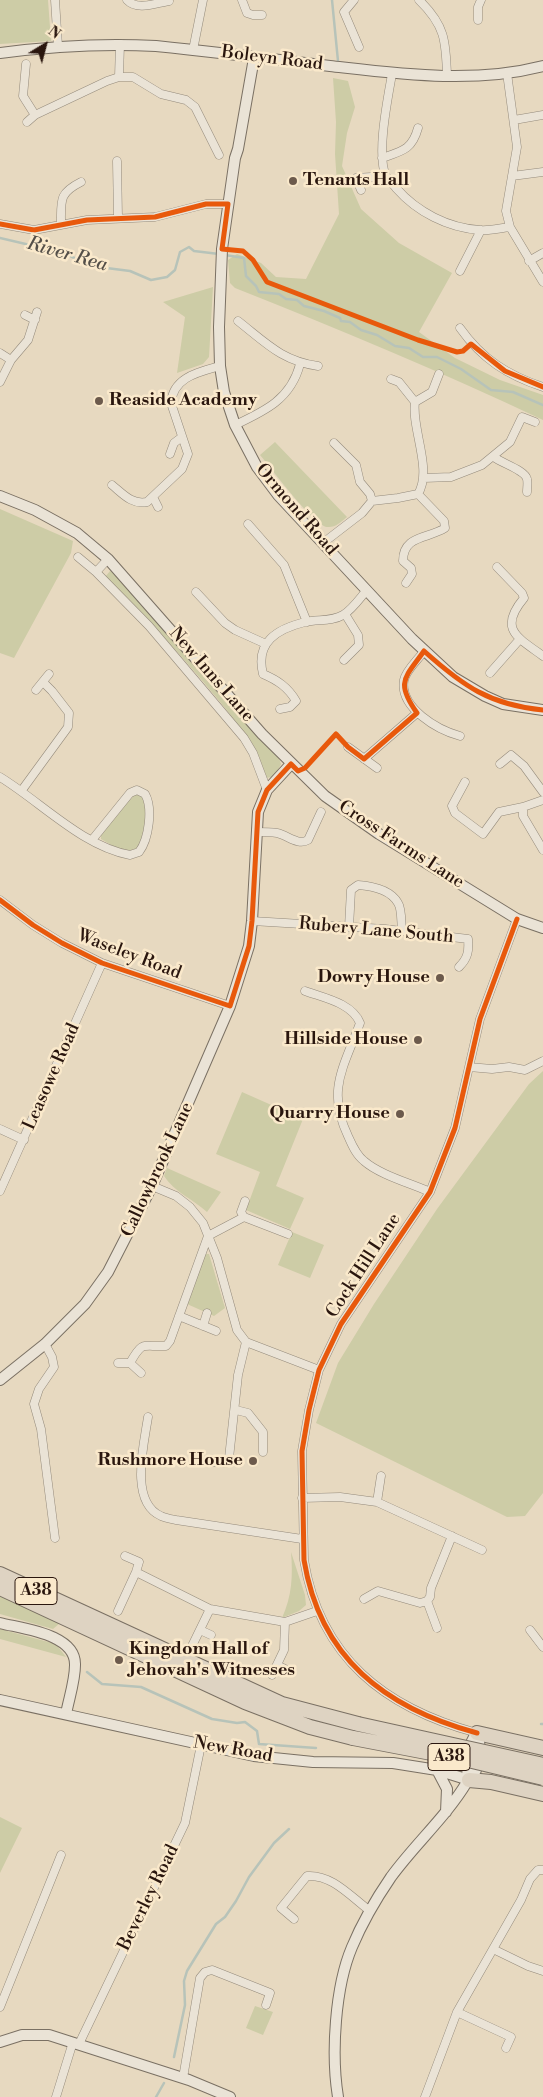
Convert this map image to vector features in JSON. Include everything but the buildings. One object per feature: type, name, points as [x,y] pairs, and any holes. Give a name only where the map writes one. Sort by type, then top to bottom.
[{"type":"highway","name":"A38","points":[[0,1574],[282,1704],[358,1724],[543,1765]]},
{"type":"highway","name":"A38","points":[[0,1588],[253,1705],[310,1728],[468,1760],[543,1778]]},
{"type":"highway","points":[[477,1733],[543,1748]]},
{"type":"highway","points":[[469,1780],[491,1782],[543,1794]]},
{"type":"street","points":[[55,0],[58,46]]},
{"type":"street","points":[[127,0],[131,4],[140,6],[169,1]]},
{"type":"street","points":[[193,50],[203,0]]},
{"type":"street","points":[[242,0],[248,13],[253,16],[262,15]]},
{"type":"street","points":[[354,0],[344,12],[359,47]]},
{"type":"street","points":[[419,0],[441,26],[447,51],[447,76]]},
{"type":"street","points":[[478,20],[478,7],[481,0]]},
{"type":"street","points":[[118,77],[120,44]]},
{"type":"street","name":"Boleyn Road","points":[[0,53],[58,46],[120,44],[193,50],[392,74],[447,76],[506,73],[543,66]]},
{"type":"street","name":"Ormond Road","points":[[254,58],[228,204],[222,249],[219,327],[220,366],[224,392],[234,425],[257,467],[278,495],[424,651],[453,677],[485,696],[503,704],[543,710]]},
{"type":"street","points":[[26,64],[23,96],[35,115]]},
{"type":"street","points":[[506,73],[517,147],[506,211],[510,227],[543,282]]},
{"type":"street","points":[[392,74],[382,158],[386,176],[403,195],[420,209],[438,219],[457,226],[481,230],[510,227]]},
{"type":"street","points":[[27,122],[35,115],[118,77],[133,77],[161,94],[171,98],[181,98],[195,107],[219,156]]},
{"type":"street","points":[[514,120],[543,115]]},
{"type":"street","points":[[382,158],[403,150],[415,142],[418,128]]},
{"type":"street","points":[[117,162],[118,218]]},
{"type":"street","points":[[512,176],[543,172]]},
{"type":"street","points":[[361,190],[356,178],[386,176]]},
{"type":"street","points":[[61,224],[61,198],[68,188],[81,182]]},
{"type":"street","points":[[0,224],[34,230],[61,224],[118,218],[155,217],[206,204],[228,204]]},
{"type":"street","points":[[460,271],[481,230]]},
{"type":"street","points":[[530,261],[543,253]]},
{"type":"street","points":[[0,382],[11,360],[28,340],[36,316],[25,315]]},
{"type":"street","points":[[238,321],[281,355],[300,364],[318,366]]},
{"type":"street","points":[[460,328],[471,344],[505,371],[521,380],[543,387]]},
{"type":"street","points":[[0,354],[11,360]]},
{"type":"street","points":[[234,425],[270,407],[291,387],[300,364]]},
{"type":"street","points":[[112,485],[136,503],[147,502],[185,464],[188,454],[171,403],[174,389],[181,381],[220,366]]},
{"type":"street","points":[[415,402],[432,392],[438,374]]},
{"type":"street","points":[[323,544],[362,513],[372,501],[418,494],[423,486],[424,478],[420,457],[421,443],[414,410],[415,402],[400,382],[390,379]]},
{"type":"street","points":[[424,478],[451,477],[482,466],[510,442],[522,417],[535,422]]},
{"type":"street","points":[[170,454],[174,443],[182,438]]},
{"type":"street","points":[[334,442],[356,465],[360,482],[370,494],[372,501]]},
{"type":"street","points":[[494,456],[501,463],[524,474],[528,479],[527,492]]},
{"type":"street","points":[[406,583],[412,574],[411,568],[403,561],[403,553],[412,541],[422,536],[436,534],[445,528],[444,522],[418,494]]},
{"type":"street","name":"New Inns Lane","points":[[0,496],[35,510],[77,533],[108,559],[291,764]]},
{"type":"street","points":[[153,497],[158,507]]},
{"type":"street","points":[[248,524],[284,565],[306,622]]},
{"type":"street","name":"New Inns Lane","points":[[78,557],[96,572],[168,647],[244,738],[267,790]]},
{"type":"street","points":[[96,572],[108,559]]},
{"type":"street","points":[[497,567],[522,593],[524,598],[511,617],[511,625],[520,640],[543,656]]},
{"type":"street","points":[[280,709],[290,707],[296,701],[285,686],[263,674],[261,664],[262,651],[266,644],[272,637],[306,622],[331,620],[345,614],[367,590]]},
{"type":"street","points":[[196,592],[225,623],[235,630],[266,644]]},
{"type":"street","points":[[344,660],[359,646],[358,635],[345,614]]},
{"type":"street","points":[[490,673],[520,640]]},
{"type":"street","points":[[424,651],[409,670],[404,680],[404,692],[417,713],[447,732],[460,736]]},
{"type":"street","points":[[36,690],[49,674]]},
{"type":"street","points":[[22,790],[68,728],[69,713],[44,682]]},
{"type":"street","points":[[364,759],[417,713]]},
{"type":"street","points":[[348,747],[377,768]]},
{"type":"street","points":[[500,764],[511,755],[524,766],[543,792]]},
{"type":"street","points":[[252,921],[258,812],[267,790],[291,764]]},
{"type":"street","name":"Cross Farms Lane","points":[[291,764],[325,796],[350,814],[517,920],[543,928]]},
{"type":"street","points":[[0,776],[22,790],[58,820],[92,840],[130,856],[139,852],[148,834],[148,802],[145,794],[138,790],[130,793],[92,840]]},
{"type":"street","points":[[466,782],[452,806],[455,813],[483,834],[499,812],[543,800]]},
{"type":"street","points":[[523,807],[524,816],[543,850]]},
{"type":"street","points":[[256,832],[278,833],[299,842],[304,842],[308,840],[321,812]]},
{"type":"street","points":[[349,927],[351,890],[358,885],[372,886],[389,893],[399,903],[402,931]]},
{"type":"street","name":"Waseley Road","points":[[0,900],[33,925],[62,943],[102,963],[230,1006]]},
{"type":"street","name":"Cock Hill Lane","points":[[477,1733],[445,1723],[398,1701],[354,1668],[335,1642],[317,1611],[307,1577],[302,1539],[302,1451],[309,1410],[319,1370],[341,1324],[430,1192],[455,1128],[480,1019],[517,920]]},
{"type":"street","name":"Rubery Lane South","points":[[252,921],[402,931],[468,939],[469,951],[459,967]]},
{"type":"street","name":"Callowbrook Lane","points":[[0,1380],[45,1344],[85,1304],[108,1272],[152,1186],[230,1006],[249,946],[252,921]]},
{"type":"street","name":"Leasowe Road","points":[[0,1191],[102,963]]},
{"type":"street","points":[[306,991],[346,1006],[357,1014],[360,1023],[337,1084],[338,1104],[342,1122],[354,1149],[364,1161],[376,1169],[430,1192]]},
{"type":"street","points":[[469,1067],[525,1070],[543,1061]]},
{"type":"street","points":[[0,1129],[24,1140]]},
{"type":"street","points":[[152,1186],[176,1196],[203,1223],[217,1258],[237,1330],[246,1342],[319,1370]]},
{"type":"street","points":[[245,1201],[241,1212],[244,1217],[288,1234]]},
{"type":"street","points":[[130,1363],[138,1348],[146,1345],[166,1346],[173,1335],[178,1316],[208,1236],[244,1217]]},
{"type":"street","points":[[203,1326],[207,1314]]},
{"type":"street","points":[[178,1316],[216,1331]]},
{"type":"street","points":[[202,1461],[226,1463],[229,1458],[230,1435],[236,1410],[238,1375],[246,1342]]},
{"type":"street","points":[[45,1344],[52,1357],[54,1367],[30,1404],[41,1428],[55,1538]]},
{"type":"street","points":[[118,1363],[130,1363],[141,1373]]},
{"type":"street","points":[[236,1410],[248,1413],[263,1432],[264,1452]]},
{"type":"street","points":[[148,1418],[143,1451],[141,1490],[148,1504],[159,1516],[302,1539]]},
{"type":"street","points":[[377,1502],[381,1476]]},
{"type":"street","points":[[302,1498],[340,1497],[377,1502],[482,1550]]},
{"type":"street","points":[[364,1598],[378,1591],[420,1603],[427,1601],[430,1598],[452,1536]]},
{"type":"street","points":[[118,1611],[139,1562],[125,1556]]},
{"type":"street","points":[[136,1572],[210,1609],[285,1622],[317,1611]]},
{"type":"street","points":[[427,1601],[437,1628]]},
{"type":"street","points":[[191,1648],[210,1609]]},
{"type":"street","points":[[272,1675],[284,1650],[285,1622]]},
{"type":"street","points":[[0,1624],[54,1637],[64,1642],[71,1650],[75,1658],[75,1666],[66,1714]]},
{"type":"street","points":[[200,1630],[211,1636]]},
{"type":"street","points":[[530,1630],[543,1647]]},
{"type":"street","points":[[277,1665],[289,1671]]},
{"type":"street","name":"New Road","points":[[0,1700],[254,1756],[313,1762],[393,1763],[437,1770],[469,1780]]},
{"type":"street","points":[[337,2096],[338,2000],[344,1968],[370,1911],[391,1878],[411,1852],[446,1813],[469,1780],[466,1769],[472,1739],[477,1733]]},
{"type":"street","name":"Beverley Road","points":[[56,2097],[76,2043],[185,1823],[201,1745]]},
{"type":"street","points":[[437,1770],[446,1789],[446,1813]]},
{"type":"street","points":[[0,2007],[61,1855]]},
{"type":"street","points":[[425,2097],[457,2012],[521,1900],[530,1879],[538,1870],[543,1870]]},
{"type":"street","points":[[294,1919],[281,1908],[307,1876],[318,1875],[332,1881],[370,1911]]},
{"type":"street","points":[[493,1949],[543,1971]]},
{"type":"street","points":[[183,2078],[200,1978],[205,1972],[212,1970],[270,1993],[266,2005]]},
{"type":"street","points":[[457,2012],[512,2037],[506,2048]]},
{"type":"street","points":[[1,2039],[22,2035],[49,2035],[183,2078],[230,2097]]},
{"type":"green space","points":[[0,0],[48,0],[51,41],[0,44]]},
{"type":"green space","points":[[333,78],[348,81],[355,107],[347,133],[342,166],[361,209],[399,243],[452,273],[419,332],[455,358],[500,380],[543,395],[543,420],[390,351],[235,288],[230,283],[228,260],[237,254],[261,263],[276,277],[306,279],[339,214]]},
{"type":"green space","points":[[213,287],[209,357],[203,364],[177,373],[185,317],[163,302]]},
{"type":"green space","points":[[275,442],[347,517],[335,526],[327,527],[312,517],[260,455]]},
{"type":"green space","points":[[0,509],[73,541],[71,553],[14,658],[0,653]]},
{"type":"green space","points":[[110,571],[114,572],[279,758],[281,764],[275,776],[267,778],[261,763],[238,724],[165,638],[105,577]]},
{"type":"green space","points":[[137,793],[143,795],[146,809],[144,843],[135,852],[120,850],[101,839],[101,835]]},
{"type":"green space","points":[[543,1071],[543,1493],[525,1516],[507,1517],[316,1423],[338,1363],[374,1304],[437,1209],[529,1084]]},
{"type":"green space","points":[[242,1092],[303,1119],[276,1186],[304,1198],[290,1229],[246,1210],[260,1172],[216,1154]]},
{"type":"green space","points":[[167,1168],[221,1192],[207,1212],[168,1182],[164,1176]]},
{"type":"green space","points":[[292,1232],[324,1245],[310,1278],[278,1265]]},
{"type":"green space","points":[[204,1254],[209,1254],[225,1308],[214,1316],[187,1304]]},
{"type":"green space","points":[[291,1552],[305,1595],[306,1605],[299,1611],[282,1618],[291,1586]]},
{"type":"green space","points":[[0,1596],[60,1623],[53,1629],[0,1614]]},
{"type":"green space","points":[[0,1629],[56,1644],[66,1657],[0,1639]]},
{"type":"green space","points":[[0,1817],[22,1828],[0,1873]]},
{"type":"green space","points":[[255,2006],[273,2012],[263,2035],[246,2028]]},
{"type":"waterway","points":[[332,0],[338,61]]},
{"type":"waterway","name":"River Rea","points":[[0,238],[64,253],[91,266],[130,271],[151,280],[167,277],[175,270],[180,252],[189,247],[194,251],[219,254]]},
{"type":"waterway","name":"River Rea","points":[[225,255],[244,258],[246,276],[259,292],[279,294],[286,299],[297,300],[304,306],[324,311],[340,318],[341,321],[350,322],[361,330],[377,335],[395,346],[409,348],[423,357],[437,357],[461,369],[491,390],[513,392],[543,405]]},
{"type":"waterway","points":[[87,1672],[102,1684],[141,1687],[212,1719],[237,1723],[245,1722],[257,1731],[259,1744],[316,1748]]},
{"type":"waterway","points":[[174,2057],[185,2005],[184,1981],[187,1971],[216,1924],[225,1917],[236,1901],[249,1877],[274,1843],[289,1829]]},
{"type":"waterway","points":[[156,2097],[164,2083]]},
{"type":"cycle path","points":[[0,224],[34,230],[87,220],[155,217],[206,204],[228,204],[222,249],[243,251],[253,260],[267,282],[418,340],[457,352],[463,351],[471,344],[505,371],[543,387]]},
{"type":"cycle path","points":[[0,900],[33,925],[62,943],[102,963],[230,1006],[249,946],[258,812],[267,790],[291,764],[298,771],[305,768],[336,734],[348,747],[364,759],[417,713],[406,694],[405,680],[424,651],[478,692],[508,704],[543,710]]},
{"type":"cycle path","points":[[477,1733],[413,1709],[386,1693],[362,1674],[342,1651],[325,1625],[312,1595],[304,1560],[302,1451],[309,1410],[319,1370],[341,1324],[430,1192],[455,1128],[480,1019],[517,919]]},
{"type":"place","name":"Tenants Hall","points":[[293,181]]},
{"type":"place","name":"Reaside Academy","points":[[99,401]]},
{"type":"place","name":"Dowry House","points":[[440,978]]},
{"type":"place","name":"Hillside House","points":[[418,1040]]},
{"type":"place","name":"Quarry House","points":[[400,1114]]},
{"type":"place","name":"Rushmore House","points":[[253,1461]]},
{"type":"place","name":"Kingdom Hall of Jehovah's Witnesses","points":[[119,1660]]}]
